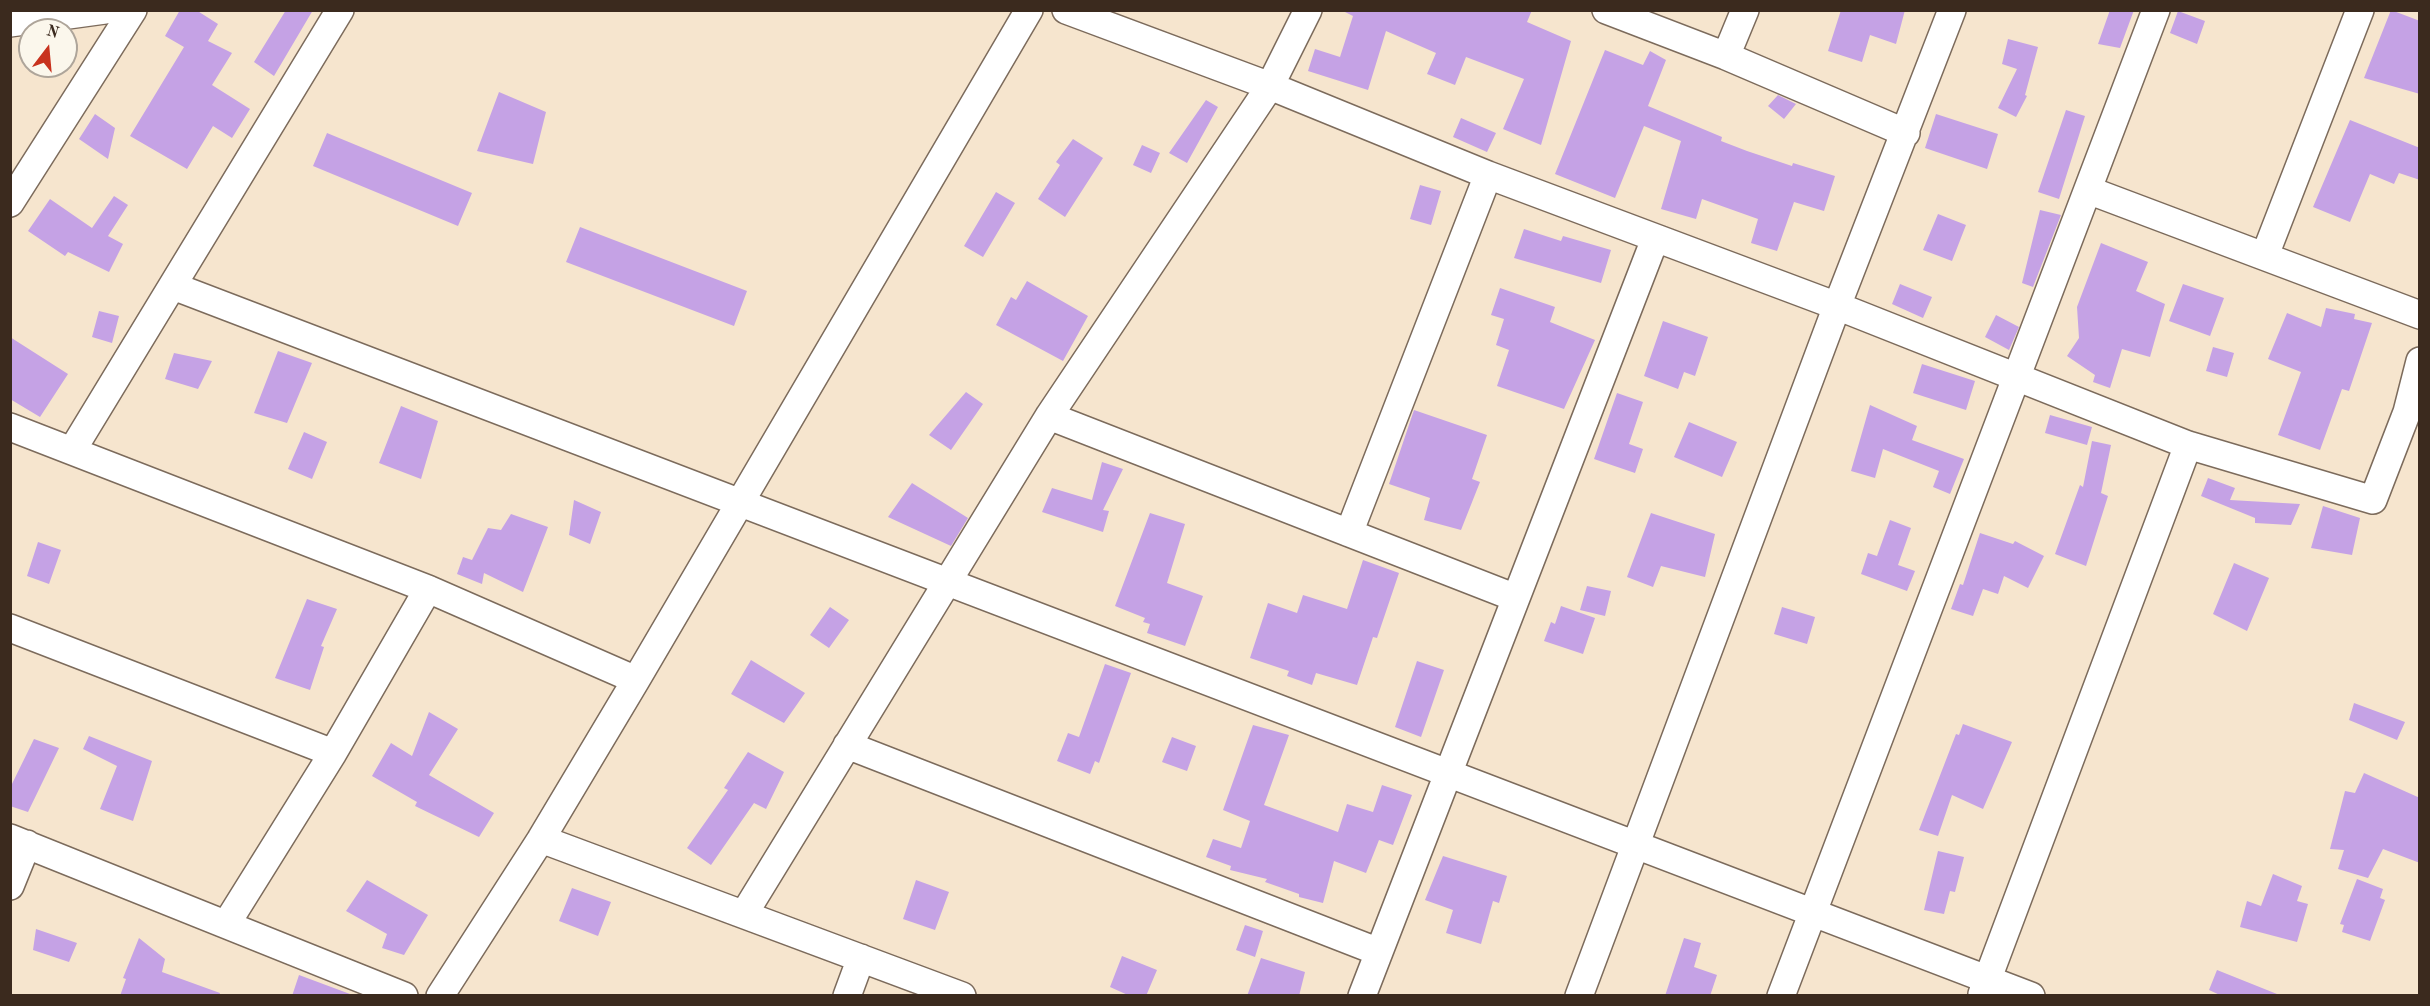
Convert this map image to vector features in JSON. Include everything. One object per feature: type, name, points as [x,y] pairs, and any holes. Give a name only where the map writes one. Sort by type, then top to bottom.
[{"type":"street","points":[[10,23],[105,10]]},
{"type":"street","points":[[10,203],[133,10]]},
{"type":"street","points":[[74,449],[340,10]]},
{"type":"street","points":[[440,996],[541,838],[636,680],[1029,10]]},
{"type":"street","points":[[1066,10],[1269,86],[1488,175],[1836,306],[2188,445],[2373,500],[2407,412],[2420,361]]},
{"type":"street","points":[[744,914],[1049,416],[1269,86],[1308,10]]},
{"type":"street","points":[[1606,10],[1726,56],[1906,133]]},
{"type":"street","points":[[1726,56],[1744,10]]},
{"type":"street","points":[[1579,996],[1836,306],[1906,133],[1952,10]]},
{"type":"street","points":[[1781,996],[2156,10]]},
{"type":"street","points":[[2265,255],[2360,10]]},
{"type":"street","points":[[1349,533],[1488,175]]},
{"type":"street","points":[[2088,190],[2420,315]]},
{"type":"street","points":[[1362,996],[1655,239]]},
{"type":"street","points":[[172,286],[1813,912],[1985,987],[2031,996]]},
{"type":"street","points":[[1049,416],[1516,598]]},
{"type":"street","points":[[10,427],[74,449],[428,589],[636,680]]},
{"type":"street","points":[[1985,987],[2188,445]]},
{"type":"street","points":[[227,923],[333,753],[428,589]]},
{"type":"street","points":[[10,628],[333,753]]},
{"type":"street","points":[[847,745],[1379,952]]},
{"type":"street","points":[[541,838],[962,996]]},
{"type":"street","points":[[10,886],[19,841],[404,996]]},
{"type":"street","points":[[847,996],[861,958]]},
{"type":"building","points":[[180,10],[196,10],[218,24],[208,41],[232,53],[212,85],[250,109],[232,138],[213,126],[187,169],[130,136],[184,47],[165,36]]},
{"type":"building","points":[[286,10],[313,10],[274,76],[254,62]]},
{"type":"building","points":[[1341,10],[1532,10],[1527,22],[1571,41],[1541,145],[1503,129],[1524,79],[1466,57],[1455,85],[1427,74],[1436,53],[1386,31],[1368,90],[1308,71],[1315,49],[1340,57],[1353,16]]},
{"type":"building","points":[[1841,10],[1905,10],[1896,44],[1870,35],[1862,62],[1828,51]]},
{"type":"building","points":[[2110,10],[2134,10],[2120,48],[2098,44]]},
{"type":"building","points":[[2391,10],[2420,21],[2420,94],[2364,78]]},
{"type":"building","points":[[2178,11],[2205,21],[2197,44],[2170,33]]},
{"type":"building","points":[[2008,39],[2038,47],[2025,95],[2027,96],[2016,117],[1998,108],[2017,69],[2002,64]]},
{"type":"building","points":[[1605,50],[1643,65],[1650,51],[1666,60],[1648,106],[1722,137],[1721,141],[1747,151],[1792,166],[1793,163],[1835,176],[1824,211],[1794,202],[1777,251],[1751,243],[1758,219],[1702,199],[1696,219],[1661,209],[1681,141],[1644,126],[1615,198],[1555,174]]},
{"type":"building","points":[[499,92],[546,112],[533,164],[477,151]]},
{"type":"building","points":[[1778,95],[1796,104],[1784,119],[1768,106]]},
{"type":"building","points":[[1206,100],[1218,107],[1187,163],[1169,153]]},
{"type":"building","points":[[2066,110],[2085,116],[2059,199],[2038,192]]},
{"type":"building","points":[[95,114],[115,128],[108,159],[79,139]]},
{"type":"building","points":[[1936,114],[1998,134],[1987,169],[1925,148]]},
{"type":"building","points":[[1461,118],[1496,133],[1487,152],[1453,137]]},
{"type":"building","points":[[2350,120],[2420,148],[2420,180],[2399,173],[2394,184],[2370,174],[2350,222],[2313,207]]},
{"type":"building","points":[[327,133],[472,193],[458,226],[313,166]]},
{"type":"building","points":[[1073,139],[1103,158],[1065,217],[1038,199],[1060,165],[1056,162]]},
{"type":"building","points":[[1142,145],[1160,153],[1151,173],[1133,165]]},
{"type":"building","points":[[1420,185],[1441,191],[1431,225],[1410,219]]},
{"type":"building","points":[[996,192],[1015,203],[983,257],[964,246]]},
{"type":"building","points":[[114,196],[128,205],[108,236],[123,244],[109,272],[68,252],[65,256],[28,231],[50,199],[92,228]]},
{"type":"building","points":[[2040,210],[2061,215],[2033,287],[2022,283]]},
{"type":"building","points":[[1938,214],[1966,225],[1952,261],[1923,250]]},
{"type":"building","points":[[580,227],[747,291],[734,326],[566,262]]},
{"type":"building","points":[[1524,229],[1561,241],[1563,236],[1611,250],[1601,283],[1514,258]]},
{"type":"building","points":[[2101,243],[2148,262],[2136,291],[2165,304],[2150,357],[2122,349],[2110,388],[2093,382],[2095,375],[2067,356],[2079,338],[2077,307]]},
{"type":"building","points":[[1027,281],[1088,316],[1063,361],[996,325],[1011,297],[1016,300]]},
{"type":"building","points":[[1900,284],[1932,297],[1923,318],[1892,304]]},
{"type":"building","points":[[2183,284],[2224,298],[2210,336],[2169,321]]},
{"type":"building","points":[[1500,288],[1555,307],[1550,322],[1595,340],[1564,409],[1497,386],[1509,350],[1496,345],[1504,319],[1491,315]]},
{"type":"building","points":[[2326,308],[2355,314],[2354,319],[2372,323],[2349,391],[2342,389],[2320,450],[2278,435],[2301,372],[2268,359],[2287,313],[2321,327]]},
{"type":"building","points":[[99,311],[119,316],[112,343],[92,337]]},
{"type":"building","points":[[1996,315],[2019,327],[2009,350],[1985,337]]},
{"type":"building","points":[[1663,321],[1708,337],[1695,376],[1684,372],[1678,389],[1644,376]]},
{"type":"building","points":[[10,337],[68,374],[40,417],[10,399]]},
{"type":"building","points":[[2213,347],[2234,353],[2227,377],[2206,371]]},
{"type":"building","points":[[278,351],[312,363],[287,423],[254,413]]},
{"type":"building","points":[[174,353],[212,361],[198,389],[165,379]]},
{"type":"building","points":[[1922,364],[1975,381],[1966,410],[1913,393]]},
{"type":"building","points":[[966,392],[983,404],[951,450],[929,435]]},
{"type":"building","points":[[1617,393],[1643,402],[1629,444],[1643,449],[1635,473],[1594,459]]},
{"type":"building","points":[[1870,405],[1917,426],[1912,440],[1964,459],[1950,494],[1933,487],[1939,471],[1883,449],[1875,478],[1851,471]]},
{"type":"building","points":[[401,406],[438,421],[421,479],[379,463]]},
{"type":"building","points":[[1414,410],[1487,435],[1472,479],[1480,482],[1461,530],[1424,520],[1430,498],[1389,484]]},
{"type":"building","points":[[2050,415],[2092,427],[2087,445],[2045,433]]},
{"type":"building","points":[[1689,422],[1737,442],[1722,477],[1674,457]]},
{"type":"building","points":[[304,432],[327,442],[312,479],[288,469]]},
{"type":"building","points":[[2092,441],[2111,445],[2101,493],[2108,496],[2086,566],[2055,554],[2080,485],[2083,487]]},
{"type":"building","points":[[1102,462],[1123,469],[1103,510],[1109,511],[1103,532],[1042,512],[1052,488],[1092,500]]},
{"type":"building","points":[[2208,478],[2235,488],[2230,500],[2300,504],[2291,525],[2255,523],[2255,518],[2201,496]]},
{"type":"building","points":[[912,483],[968,518],[951,546],[888,517]]},
{"type":"building","points":[[574,500],[601,512],[590,544],[569,535]]},
{"type":"building","points":[[2323,506],[2360,518],[2352,555],[2311,548]]},
{"type":"building","points":[[1150,513],[1185,524],[1167,583],[1203,596],[1185,646],[1147,633],[1150,624],[1143,622],[1145,618],[1115,606]]},
{"type":"building","points":[[1651,513],[1715,534],[1705,577],[1661,566],[1653,587],[1627,577]]},
{"type":"building","points":[[511,514],[548,527],[523,592],[484,573],[482,584],[457,574],[463,557],[472,560],[488,528],[501,530]]},
{"type":"building","points":[[1890,520],[1911,528],[1898,565],[1915,571],[1907,591],[1861,574],[1868,553],[1877,556]]},
{"type":"building","points":[[1980,533],[2013,544],[2015,541],[2044,556],[2028,588],[2004,576],[1998,594],[1983,589],[1973,616],[1951,609],[1960,584],[1963,585]]},
{"type":"building","points":[[38,542],[61,550],[49,584],[27,576]]},
{"type":"building","points":[[1363,560],[1399,573],[1377,638],[1373,637],[1357,685],[1316,673],[1312,685],[1287,676],[1289,671],[1250,658],[1268,603],[1297,613],[1303,595],[1347,609]]},
{"type":"building","points":[[2234,563],[2269,578],[2247,631],[2213,614]]},
{"type":"building","points":[[1587,586],[1611,591],[1605,616],[1580,610]]},
{"type":"building","points":[[307,599],[337,609],[321,646],[324,647],[310,690],[275,678]]},
{"type":"building","points":[[1561,606],[1595,618],[1583,654],[1544,641],[1551,622],[1555,624]]},
{"type":"building","points":[[830,607],[849,620],[829,648],[810,635]]},
{"type":"building","points":[[1782,607],[1815,617],[1807,644],[1774,634]]},
{"type":"building","points":[[751,660],[805,693],[784,723],[731,694]]},
{"type":"building","points":[[1417,661],[1444,670],[1421,737],[1395,727]]},
{"type":"building","points":[[1105,664],[1131,673],[1099,763],[1095,761],[1090,774],[1057,761],[1068,733],[1079,737]]},
{"type":"building","points":[[2354,703],[2405,722],[2397,740],[2349,720]]},
{"type":"building","points":[[429,712],[458,729],[429,775],[494,813],[479,837],[415,806],[417,802],[372,776],[391,743],[412,756]]},
{"type":"building","points":[[1963,724],[2012,742],[1983,809],[1952,795],[1938,836],[1919,830],[1956,734],[1959,735]]},
{"type":"building","points":[[1253,725],[1289,735],[1264,805],[1338,832],[1347,804],[1373,812],[1382,785],[1412,795],[1393,845],[1379,840],[1366,873],[1334,861],[1323,903],[1299,897],[1299,894],[1265,882],[1267,879],[1230,870],[1231,866],[1206,857],[1213,839],[1241,848],[1250,821],[1223,810]]},
{"type":"building","points":[[89,736],[152,761],[133,821],[100,809],[117,766],[83,749]]},
{"type":"building","points":[[1172,737],[1196,746],[1187,771],[1162,762]]},
{"type":"building","points":[[34,739],[59,748],[28,812],[10,806],[10,788]]},
{"type":"building","points":[[748,752],[784,772],[766,809],[754,803],[711,865],[687,848],[728,790],[724,788]]},
{"type":"building","points":[[2364,773],[2420,798],[2420,863],[2383,849],[2368,878],[2338,869],[2344,850],[2330,849],[2345,791],[2355,793]]},
{"type":"building","points":[[1938,851],[1964,857],[1955,892],[1950,891],[1944,914],[1924,910]]},
{"type":"building","points":[[1443,856],[1507,876],[1499,903],[1493,901],[1481,944],[1446,933],[1453,910],[1425,900]]},
{"type":"building","points":[[2273,874],[2302,886],[2297,901],[2308,904],[2297,942],[2240,927],[2247,901],[2261,906]]},
{"type":"building","points":[[2357,879],[2383,889],[2380,898],[2385,900],[2370,941],[2342,932],[2344,925],[2340,924]]},
{"type":"building","points":[[367,880],[428,915],[404,955],[382,948],[387,934],[346,911]]},
{"type":"building","points":[[916,880],[949,892],[935,930],[903,919]]},
{"type":"building","points":[[572,888],[611,902],[598,936],[559,921]]},
{"type":"building","points":[[1245,925],[1263,931],[1255,957],[1236,950]]},
{"type":"building","points":[[36,929],[77,943],[69,962],[33,950]]},
{"type":"building","points":[[139,938],[165,959],[162,972],[220,993],[219,996],[120,996],[126,979],[123,978]]},
{"type":"building","points":[[1684,938],[1701,943],[1694,967],[1717,975],[1710,996],[1665,996]]},
{"type":"building","points":[[1122,956],[1157,970],[1146,996],[1130,996],[1110,987]]},
{"type":"building","points":[[1261,958],[1305,972],[1299,996],[1247,996]]},
{"type":"building","points":[[2217,970],[2277,994],[2277,996],[2222,996],[2209,990]]},
{"type":"building","points":[[299,975],[350,994],[349,996],[292,996]]}]
